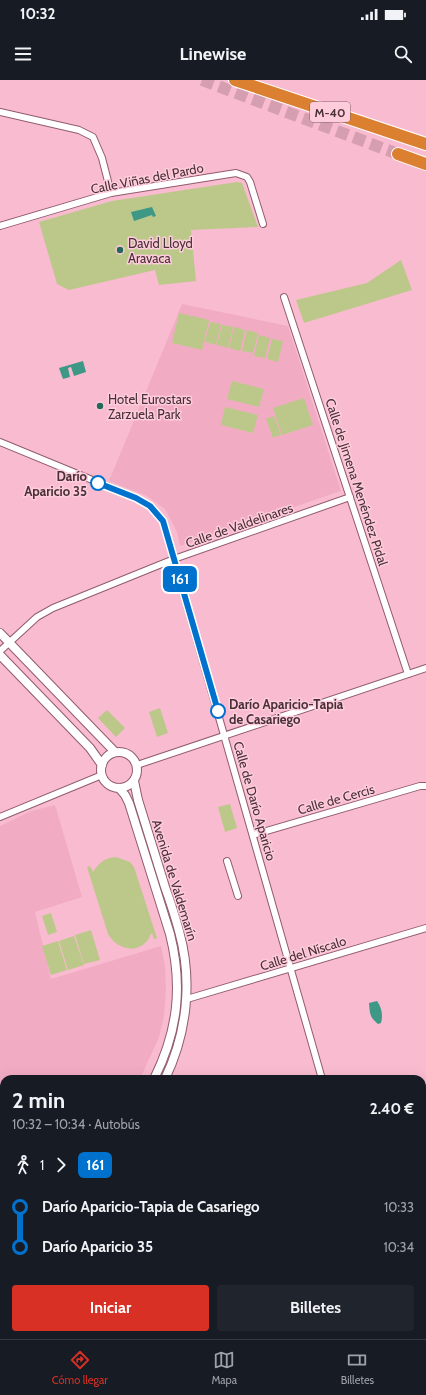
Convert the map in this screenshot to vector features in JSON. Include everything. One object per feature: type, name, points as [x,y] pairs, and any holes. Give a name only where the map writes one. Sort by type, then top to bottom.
[{"type":"highway","name":"M-40","points":[[235,80],[426,144]]},
{"type":"highway","points":[[398,154],[426,164]]},
{"type":"street","points":[[0,112],[79,130],[93,137],[102,158],[111,193]]},
{"type":"street","name":"Calle Viñas del Pardo","points":[[0,226],[111,193],[231,173],[247,177],[250,182],[263,224]]},
{"type":"street","name":"Calle de Jimena Menéndez Pidal","points":[[284,296],[408,674]]},
{"type":"street","name":"Calle de Darío Aparicio","points":[[0,442],[136,498],[150,506],[163,521],[321,1075]]},
{"type":"street","name":"Calle de Valdelinares","points":[[0,651],[37,617],[53,608],[174,559],[350,497]]},
{"type":"street","points":[[0,633],[11,642],[115,752]]},
{"type":"street","points":[[0,655],[90,748],[102,765]]},
{"type":"street","points":[[137,765],[426,668]]},
{"type":"street","points":[[115,752],[122,752],[131,756],[137,765],[138,771],[134,781],[127,786],[119,788],[107,784],[102,775],[102,765],[106,758],[115,752]]},
{"type":"street","points":[[0,816],[102,775]]},
{"type":"street","name":"Avenida de Valdemarín","points":[[134,781],[138,800],[179,931],[186,974],[185,1018],[180,1041],[167,1075]]},
{"type":"street","name":"Calle de Cercis","points":[[253,835],[420,786],[426,786]]},
{"type":"street","name":"Avenida de Valdemarín","points":[[119,788],[129,803],[175,954],[178,990],[176,1017],[164,1061],[156,1075]]},
{"type":"street","points":[[227,861],[238,896]]},
{"type":"street","name":"Calle del Níscalo","points":[[186,999],[426,928]]},
{"type":"shaded area","name":"David Lloyd Aravaca","points":[[237,182],[242,183],[258,227],[191,230],[196,281],[159,285],[155,270],[69,290],[57,284],[39,222],[112,201]]},
{"type":"shaded area","points":[[152,207],[156,216],[153,217],[152,215],[134,221],[131,212]]},
{"type":"shaded area","points":[[401,260],[412,290],[304,323],[296,300],[367,283]]},
{"type":"shaded area","points":[[182,304],[288,326],[341,491],[180,546],[177,532],[165,509],[147,496],[109,481]]},
{"type":"shaded area","points":[[179,313],[209,320],[202,350],[172,343]]},
{"type":"shaded area","points":[[210,322],[221,324],[216,345],[205,342]]},
{"type":"shaded area","points":[[222,325],[233,327],[228,348],[217,345]]},
{"type":"shaded area","points":[[234,327],[245,330],[240,351],[229,348]]},
{"type":"shaded area","points":[[247,330],[258,333],[253,353],[242,351]]},
{"type":"shaded area","points":[[259,335],[270,338],[265,358],[254,356]]},
{"type":"shaded area","points":[[272,339],[283,341],[278,362],[267,359]]},
{"type":"shaded area","points":[[83,361],[86,372],[74,376],[71,367],[68,368],[70,377],[63,379],[59,368]]},
{"type":"shaded area","points":[[232,381],[264,389],[259,407],[227,399]]},
{"type":"shaded area","points":[[304,398],[313,425],[282,435],[273,408]]},
{"type":"shaded area","points":[[225,407],[258,415],[253,433],[221,425]]},
{"type":"shaded area","points":[[274,416],[281,435],[273,438],[266,419]]},
{"type":"shaded area","points":[[160,708],[168,733],[157,737],[149,712]]},
{"type":"shaded area","points":[[107,710],[125,728],[116,737],[98,718]]},
{"type":"shaded area","points":[[230,804],[237,828],[225,832],[218,807]]},
{"type":"shaded area","points":[[55,805],[82,897],[35,912],[51,979],[161,946],[165,966],[166,990],[164,1016],[159,1037],[142,1075],[0,1075],[0,826],[31,811]]},
{"type":"shaded area","points":[[116,857],[130,862],[134,867],[157,938],[154,939],[152,933],[147,941],[137,948],[126,948],[111,939],[108,934],[87,867],[90,866],[93,872],[97,866],[108,858]]},
{"type":"shaded area","points":[[51,913],[57,932],[48,935],[42,916]]},
{"type":"shaded area","points":[[91,930],[100,960],[84,964],[75,935]]},
{"type":"shaded area","points":[[74,936],[84,965],[68,970],[59,941]]},
{"type":"shaded area","points":[[58,941],[67,970],[51,975],[42,946]]},
{"type":"shaded area","points":[[377,1001],[382,1014],[381,1023],[378,1024],[371,1015],[369,1003]]},
{"type":"tunnel","points":[[202,80],[398,154]]},
{"type":"bus line","name":"161","points":[[98,483],[136,498],[150,506],[163,521],[218,711]]},
{"type":"place","name":"David Lloyd Aravaca","points":[[120,250]]},
{"type":"place","name":"Hotel Eurostars Zarzuela Park","points":[[100,406]]},
{"type":"place","name":"Darío Aparicio 35","points":[[98,483]]},
{"type":"place","name":"Darío Aparicio-Tapia de Casariego","points":[[218,711]]}]
